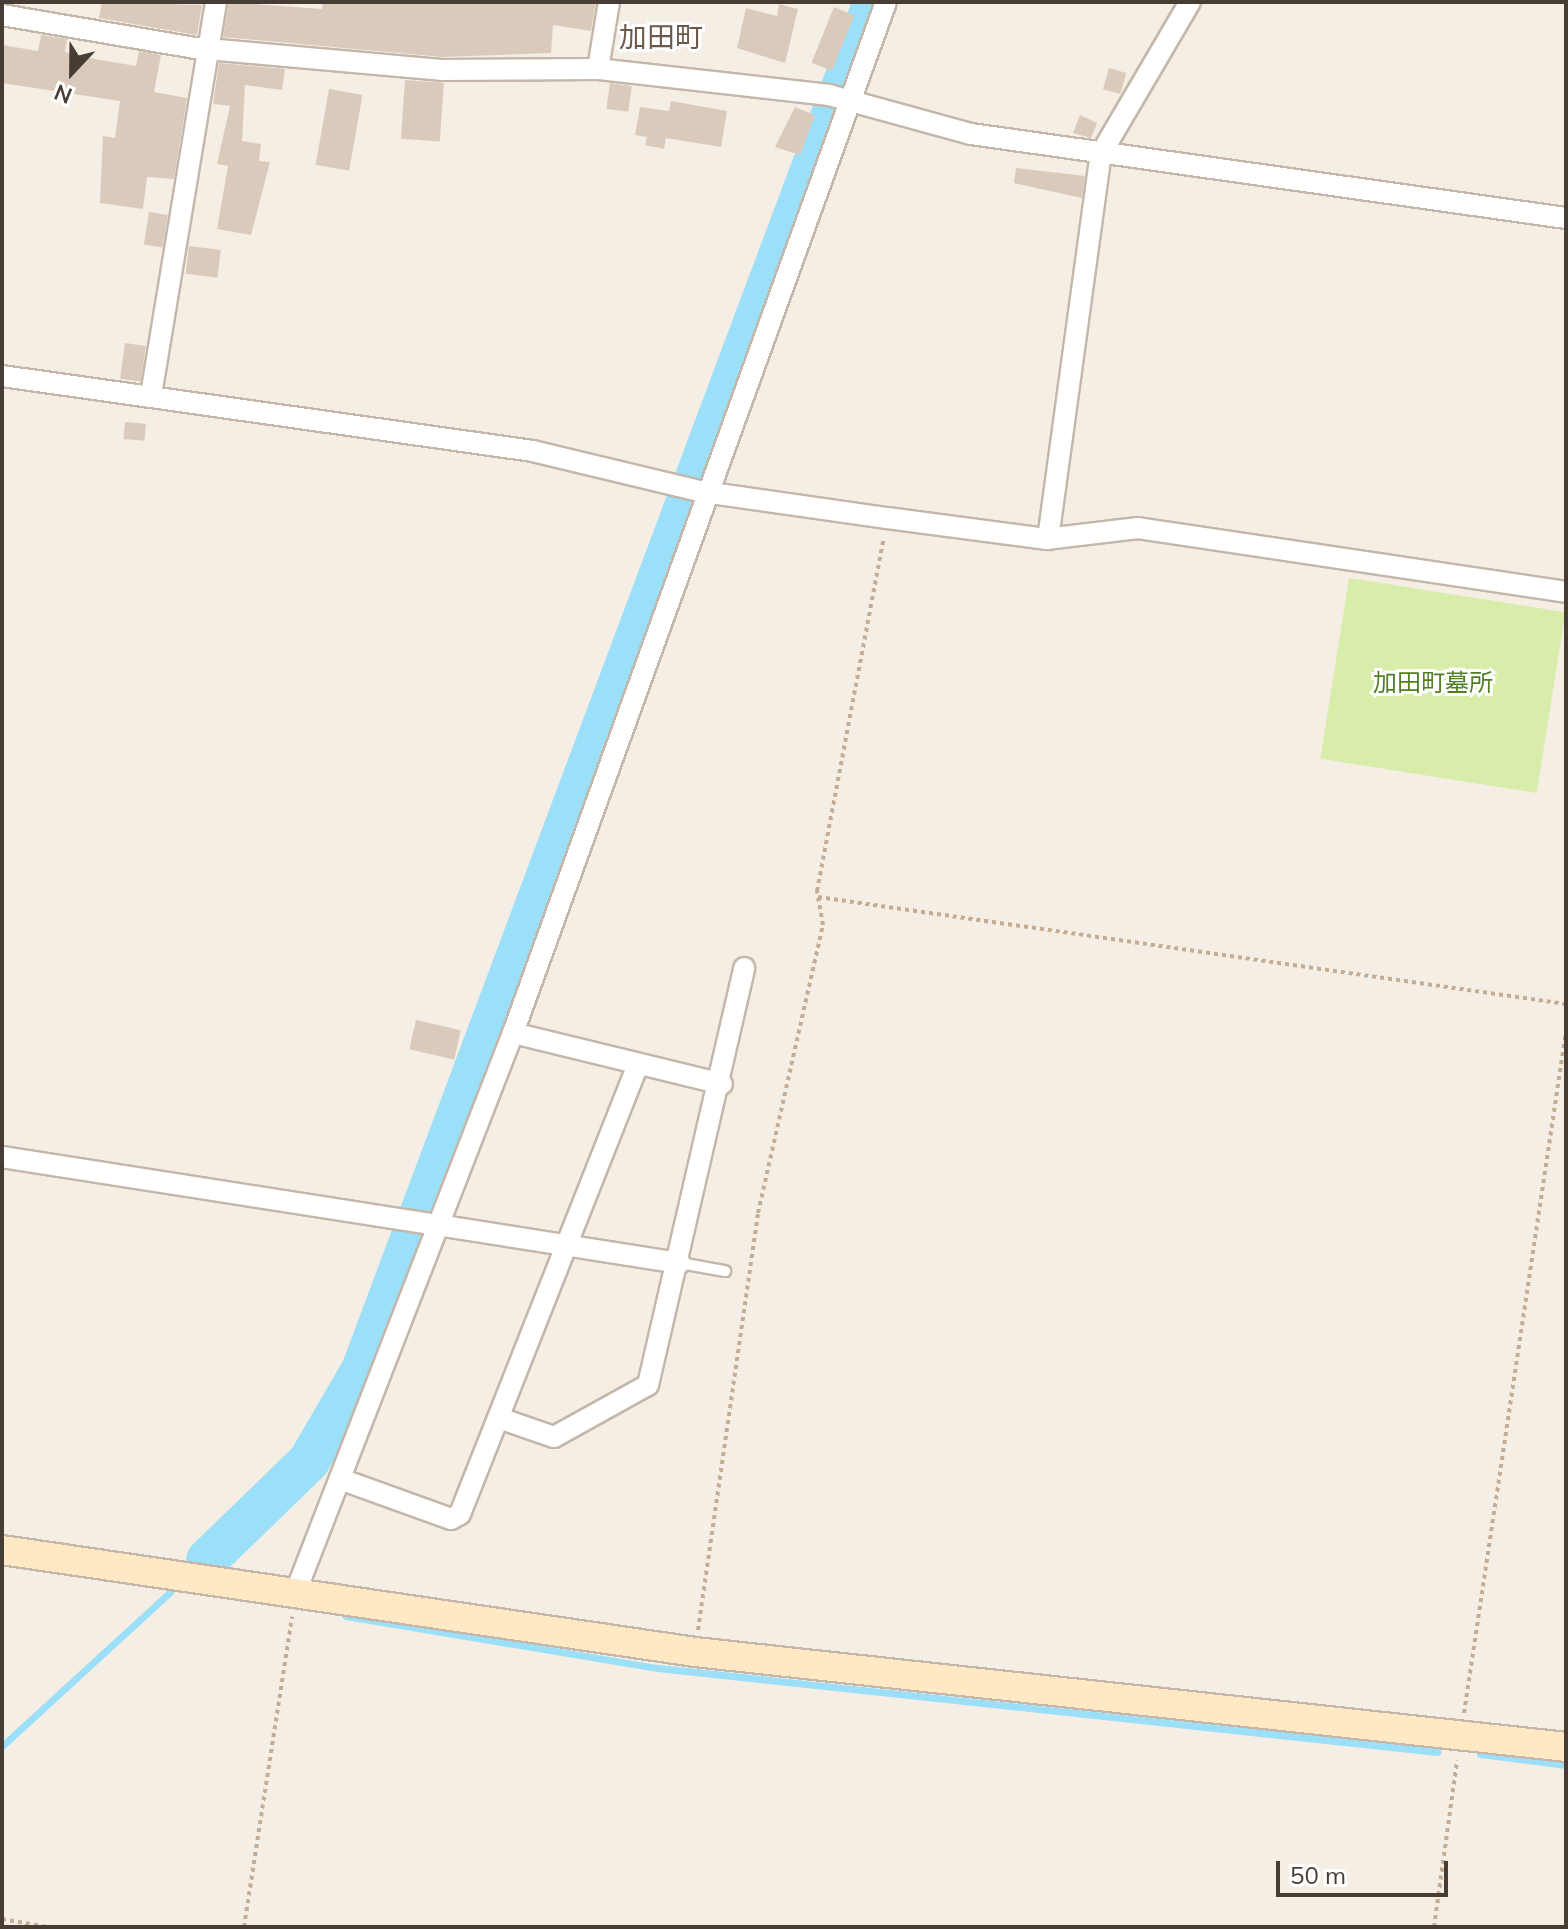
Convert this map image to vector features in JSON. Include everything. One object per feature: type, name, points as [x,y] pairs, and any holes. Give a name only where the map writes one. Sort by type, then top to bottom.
[{"type":"street","points":[[151,395],[216,2]]},
{"type":"street","points":[[598,69],[609,2]]},
{"type":"street","points":[[296,1591],[340,1479],[425,1219],[513,1033],[696,489],[842,98],[886,2]]},
{"type":"street","points":[[1048,539],[1101,152],[1134,109],[1190,2]]},
{"type":"street","points":[[2,15],[209,47],[441,70],[598,69],[842,98],[971,134],[1566,218]]},
{"type":"street","points":[[2,376],[533,451],[696,489],[887,518],[1048,539],[1138,528],[1566,592]]},
{"type":"street","points":[[499,1418],[554,1437],[648,1385],[722,1084],[744,968]]},
{"type":"street","points":[[513,1033],[637,1066],[722,1084]]},
{"type":"street","points":[[340,1479],[451,1519],[460,1514],[563,1244],[637,1066]]},
{"type":"street","points":[[2,1157],[425,1219],[680,1263]]},
{"type":"street","points":[[2,1550],[695,1652],[1566,1747]]},
{"type":"lane","points":[[680,1263],[725,1271]]},
{"type":"path","points":[[695,1652],[758,1213],[823,925],[818,897],[887,518]]},
{"type":"path","points":[[818,897],[1566,1004]]},
{"type":"path","points":[[1434,1927],[1566,1031]]},
{"type":"path","points":[[244,1927],[296,1591]]},
{"type":"path","points":[[2,1919],[47,1927]]},
{"type":"green space","name":"加田町墓所","points":[[1349,578],[1565,612],[1537,793],[1320,759]]},
{"type":"building","points":[[102,2],[202,5],[197,35],[99,18]]},
{"type":"building","points":[[229,2],[322,9],[323,2],[596,2],[591,31],[553,25],[551,53],[442,57],[223,37]]},
{"type":"building","points":[[779,4],[798,9],[785,63],[737,48],[746,8],[777,16]]},
{"type":"building","points":[[834,7],[854,15],[832,71],[812,63]]},
{"type":"building","points":[[41,35],[67,39],[65,52],[136,66],[139,51],[161,55],[154,92],[187,98],[174,179],[147,177],[143,209],[100,203],[103,136],[115,138],[120,101],[2,83],[2,45],[38,51]]},
{"type":"building","points":[[219,63],[285,69],[282,90],[245,85],[242,141],[261,144],[259,161],[270,162],[251,235],[217,229],[228,166],[217,164],[230,106],[213,104]]},
{"type":"building","points":[[1109,68],[1126,73],[1120,94],[1103,89]]},
{"type":"building","points":[[405,80],[444,83],[440,142],[401,139]]},
{"type":"building","points":[[610,83],[632,86],[628,112],[606,109]]},
{"type":"building","points":[[329,89],[362,95],[349,171],[316,165]]},
{"type":"building","points":[[671,101],[727,111],[721,147],[666,138],[664,149],[645,145],[647,137],[635,135],[640,107],[669,111]]},
{"type":"building","points":[[795,107],[815,115],[800,155],[775,147]]},
{"type":"building","points":[[1080,115],[1097,123],[1091,138],[1073,133]]},
{"type":"building","points":[[1016,168],[1085,176],[1082,198],[1014,183]]},
{"type":"building","points":[[149,212],[168,215],[163,248],[144,245]]},
{"type":"building","points":[[189,246],[221,250],[217,278],[186,274]]},
{"type":"building","points":[[125,343],[146,346],[141,382],[120,379]]},
{"type":"building","points":[[125,422],[146,424],[144,441],[124,439]]},
{"type":"building","points":[[416,1020],[461,1030],[454,1060],[409,1049]]},
{"type":"waterway","points":[[207,1560],[309,1461],[362,1370],[874,2]]},
{"type":"waterway","points":[[2,1746],[170,1592]]},
{"type":"waterway","points":[[346,1616],[658,1668],[1437,1752]]},
{"type":"waterway","points":[[1480,1754],[1566,1765]]},
{"type":"district","name":"加田町","points":[[661,37]]}]
